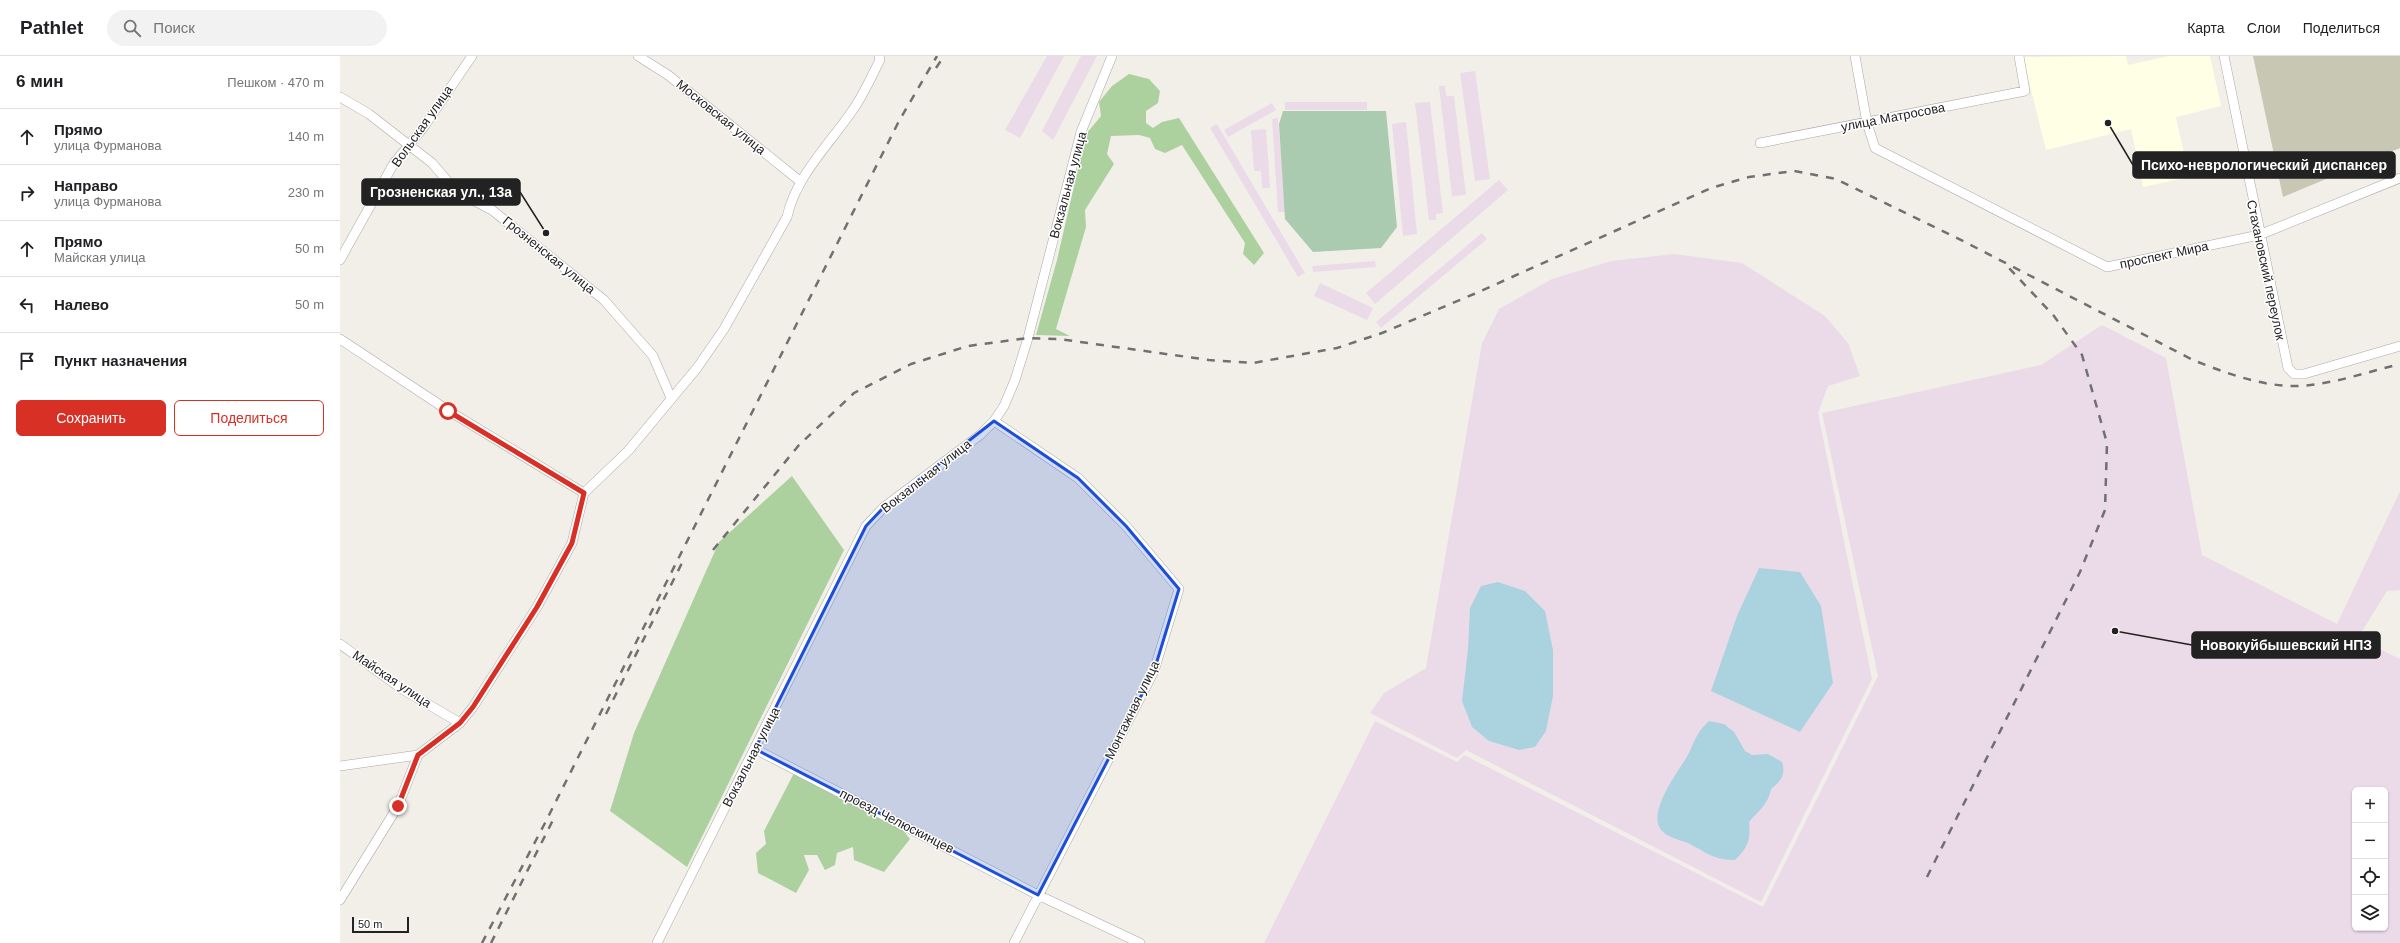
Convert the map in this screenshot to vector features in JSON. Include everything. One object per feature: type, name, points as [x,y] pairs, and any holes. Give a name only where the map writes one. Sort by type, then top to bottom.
[{"type":"street","name":"Вольская улица","points":[[340,260],[394,164],[408,144],[423,128],[472,56]]},
{"type":"street","name":"Московская улица","points":[[638,56],[668,75],[801,182]]},
{"type":"street","points":[[340,766],[418,755],[460,723],[473,707],[537,607],[572,543],[584,493],[628,451],[697,368],[724,329],[788,217],[792,198],[801,182],[854,110],[880,60],[879,56]]},
{"type":"street","name":"Вокзальная улица","points":[[657,943],[866,526],[884,507],[980,435],[994,422],[1015,380],[1081,132],[1112,56]]},
{"type":"street","name":"проспект Мира","points":[[1854,56],[1867,123],[1875,148],[2107,267],[2259,235],[2400,178]]},
{"type":"street","name":"улица Матросова","points":[[1760,143],[2026,91],[2019,56]]},
{"type":"street","name":"Стахановский переулок","points":[[2224,56],[2284,359],[2288,368],[2294,374],[2304,374],[2400,346]]},
{"type":"street","name":"Грозненская улица","points":[[340,97],[369,114],[432,163],[457,192],[492,210],[604,300],[653,356],[671,398]]},
{"type":"street","points":[[340,339],[448,411],[584,493]]},
{"type":"street","name":"Монтажная улица","points":[[994,422],[1078,478],[1126,526],[1179,589],[1154,671],[1014,943]]},
{"type":"street","name":"Майская улица","points":[[340,644],[402,689],[460,723]]},
{"type":"street","name":"проезд Челюскинцев","points":[[755,749],[1038,895],[1140,943]]},
{"type":"street","points":[[340,900],[398,806],[418,755]]},
{"type":"highlighted area","points":[[994,421],[1078,478],[1126,526],[1179,589],[1154,671],[1038,895],[755,749],[866,526],[884,507]]},
{"type":"shaded area","points":[[1047,56],[1064,56],[1020,138],[1005,130]]},
{"type":"shaded area","points":[[1081,56],[1097,56],[1053,140],[1042,131]]},
{"type":"shaded area","points":[[2126,56],[2128,65],[2169,56],[2210,56],[2221,106],[2176,117],[2189,177],[2143,187],[2131,129],[2046,150],[2023,57]]},
{"type":"shaded area","points":[[2253,56],[2400,56],[2400,148],[2283,197]]},
{"type":"shaded area","points":[[1475,71],[1490,179],[1475,181],[1460,73]]},
{"type":"shaded area","points":[[1439,86],[1445,86],[1446,96],[1454,96],[1466,195],[1452,196]]},
{"type":"shaded area","points":[[1285,102],[1367,102],[1367,110],[1285,110]]},
{"type":"shaded area","points":[[1430,102],[1443,213],[1436,214],[1436,220],[1429,220],[1415,103]]},
{"type":"shaded area","points":[[1272,103],[1276,110],[1228,137],[1224,130]]},
{"type":"shaded area","points":[[1283,111],[1386,111],[1397,227],[1381,248],[1313,252],[1285,219],[1279,124]]},
{"type":"shaded area","points":[[1278,118],[1285,212],[1278,212],[1272,119]]},
{"type":"shaded area","points":[[1406,122],[1417,234],[1403,236],[1392,124]]},
{"type":"shaded area","points":[[1217,124],[1305,273],[1298,277],[1210,128]]},
{"type":"shaded area","points":[[1266,129],[1270,188],[1262,188],[1261,171],[1254,171],[1251,130]]},
{"type":"shaded area","points":[[1499,180],[1508,190],[1375,304],[1366,293]]},
{"type":"shaded area","points":[[1482,233],[1487,239],[1381,328],[1376,322]]},
{"type":"shaded area","points":[[1674,254],[1742,263],[1825,316],[1848,343],[1860,376],[1828,386],[1818,413],[1872,679],[1761,902],[1466,750],[1457,758],[1370,713],[1384,693],[1426,668],[1482,343],[1499,309],[1552,279],[1611,261]]},
{"type":"shaded area","points":[[1375,261],[1376,267],[1313,272],[1312,266]]},
{"type":"shaded area","points":[[1320,283],[1373,308],[1367,320],[1314,296]]},
{"type":"shaded area","points":[[2102,325],[2166,358],[2202,555],[2337,624],[2400,491],[2400,590],[2387,591],[2358,638],[2400,659],[2400,943],[1264,943],[1375,721],[1457,762],[1464,755],[1763,907],[1878,676],[1822,413],[2041,365]]},
{"type":"green space","points":[[1129,74],[1149,79],[1160,91],[1158,103],[1146,111],[1146,123],[1153,128],[1162,122],[1179,118],[1264,253],[1254,265],[1243,254],[1245,243],[1182,145],[1165,153],[1155,149],[1150,138],[1139,135],[1111,136],[1107,154],[1114,164],[1085,210],[1086,227],[1056,329],[1070,336],[1036,335],[1057,260],[1086,134],[1101,116],[1099,102],[1112,86]]},
{"type":"green space","points":[[792,476],[844,550],[687,867],[610,811],[634,733],[719,542]]},
{"type":"green space","points":[[794,773],[902,829],[910,839],[884,872],[854,860],[853,847],[837,853],[835,865],[825,870],[817,855],[804,855],[809,870],[796,893],[758,873],[756,853],[766,844],[764,831]]},
{"type":"water","points":[[1759,568],[1800,572],[1821,606],[1833,683],[1800,732],[1711,691],[1737,616]]},
{"type":"water","points":[[1498,582],[1525,591],[1545,611],[1553,650],[1553,696],[1546,731],[1535,747],[1519,750],[1489,741],[1472,727],[1462,701],[1468,649],[1470,608],[1481,586]]},
{"type":"water","points":[[1709,721],[1724,724],[1734,732],[1745,751],[1752,755],[1768,754],[1782,762],[1783,767],[1782,777],[1771,789],[1768,799],[1760,811],[1749,822],[1748,843],[1735,860],[1722,859],[1706,853],[1665,833],[1658,824],[1660,805],[1664,795],[1700,731]]},
{"type":"railway","points":[[482,943],[545,823],[899,121],[937,56]]},
{"type":"railway","points":[[936,68],[944,56]]},
{"type":"railway","points":[[713,550],[799,445],[854,393],[911,364],[968,346],[1028,338],[1059,339],[1209,360],[1253,363],[1337,348],[1382,333],[1474,294],[1711,188],[1749,177],[1794,171],[1836,179],[1965,242],[2193,360],[2231,374],[2258,382],[2285,386],[2299,386],[2325,383],[2400,364]]},
{"type":"railway","points":[[1927,877],[2080,572],[2105,510],[2107,443],[2082,355],[2054,316],[2009,268]]},
{"type":"railway","points":[[606,714],[683,561]]},
{"type":"railway","points":[[491,943],[555,816]]},
{"type":"place","name":"Психо-неврологический диспансер","points":[[2108,123]]},
{"type":"place","name":"Грозненская ул., 13а","points":[[546,233]]},
{"type":"place","name":"Новокуйбышевский НПЗ","points":[[2115,631]]},
{"type":"route","points":[[398,806],[418,755],[460,723],[473,707],[537,607],[572,543],[584,493],[448,411]]}]
